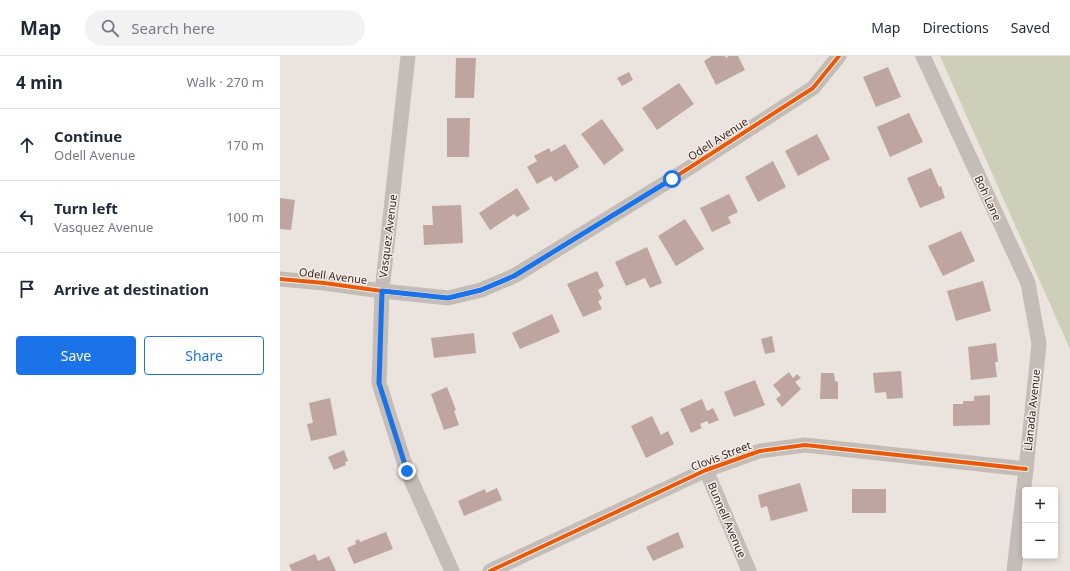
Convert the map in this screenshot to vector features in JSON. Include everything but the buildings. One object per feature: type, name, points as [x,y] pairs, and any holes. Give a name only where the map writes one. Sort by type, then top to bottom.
[{"type":"street","name":"Vasquez Avenue","points":[[408,56],[382,291],[379,383],[407,471],[452,571]]},
{"type":"street","name":"Odell Avenue","points":[[280,279],[448,298],[481,290],[514,276],[672,179],[813,88],[839,56]]},
{"type":"street","name":"Boh Lane","points":[[923,56],[1028,283],[1039,344]]},
{"type":"street","name":"Llanada Avenue","points":[[1014,571],[1039,344]]},
{"type":"street","name":"Clovis Street","points":[[490,571],[706,470],[760,451],[805,445],[1026,469]]},
{"type":"street","name":"Bunnell Avenue","points":[[706,470],[749,571]]},
{"type":"green space","points":[[940,56],[1070,56],[1070,349]]},
{"type":"cycle path","points":[[280,279],[448,298],[481,290],[514,276],[672,179],[813,88],[839,56]]},
{"type":"cycle path","points":[[490,571],[706,470],[760,451],[805,445],[1026,469]]},
{"type":"route","points":[[407,471],[379,383],[382,291],[448,298],[481,290],[514,276],[672,179]]}]
